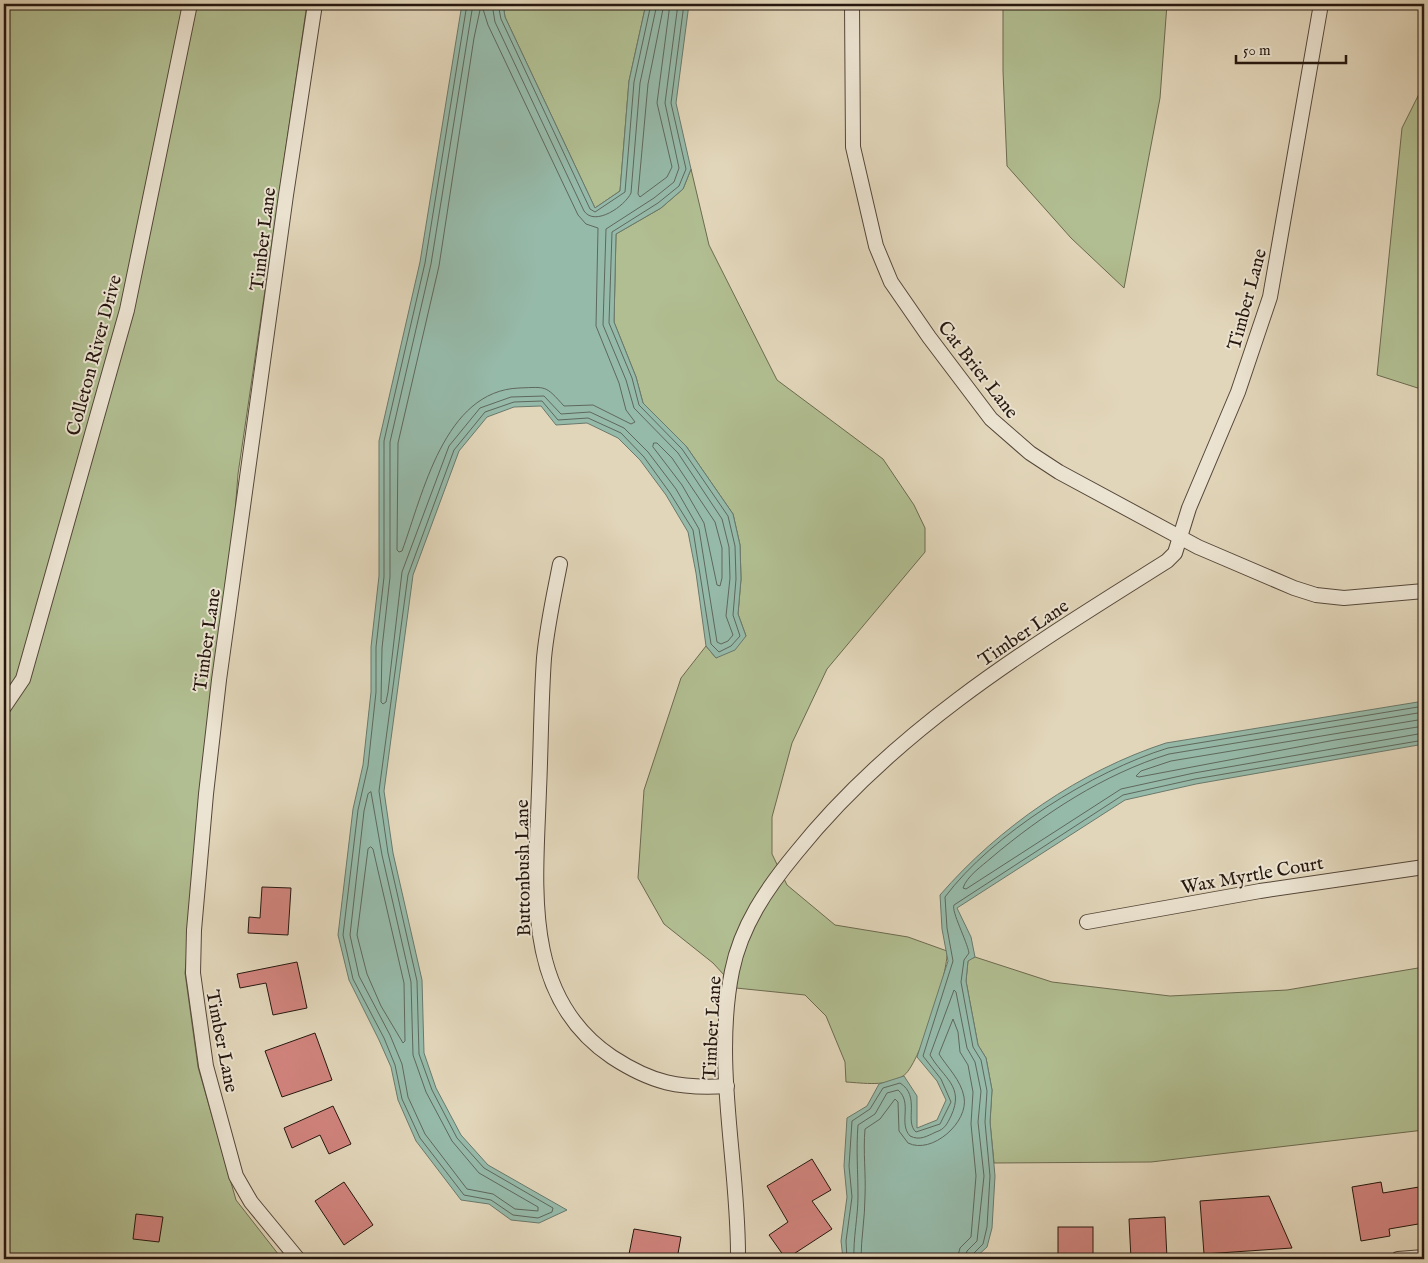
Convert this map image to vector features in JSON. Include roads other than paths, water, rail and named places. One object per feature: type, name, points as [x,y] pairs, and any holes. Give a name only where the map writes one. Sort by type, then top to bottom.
[{"type":"street","name":"Colleton River Drive","points":[[4,706],[23,679],[127,310],[190,4]]},
{"type":"street","name":"Timber Lane","points":[[298,1259],[250,1202],[236,1176],[206,1066],[192,973],[206,794],[219,680],[286,195],[315,4]]},
{"type":"street","name":"Cat Brier Lane","points":[[852,4],[853,147],[876,246],[891,282],[974,399],[1006,433],[1030,453],[1059,472],[1180,538],[1316,595],[1344,598],[1424,591]]},
{"type":"street","name":"Timber Lane","points":[[738,1259],[726,1086],[726,1022],[732,972],[738,947],[754,911],[804,842],[859,781],[913,733],[1050,634],[1167,561],[1175,553],[1190,508],[1238,392],[1270,297],[1320,4]]},
{"type":"street","name":"Buttonbush Lane","points":[[560,564],[545,655],[537,856],[538,924],[548,974],[563,1007],[577,1025],[593,1042],[623,1064],[648,1076],[674,1085],[696,1088],[726,1086]]},
{"type":"street","name":"Wax Myrtle Court","points":[[1087,922],[1260,891],[1424,867]]},
{"type":"street","points":[[1398,1259],[1424,1257]]},
{"type":"water","points":[[462,4],[503,4],[505,17],[595,208],[620,191],[629,81],[646,4],[689,4],[676,103],[691,169],[683,189],[661,208],[616,234],[614,322],[636,377],[643,403],[686,446],[733,514],[740,545],[741,579],[738,614],[746,636],[735,650],[716,658],[706,646],[696,573],[688,532],[666,495],[640,460],[618,438],[587,423],[556,425],[541,406],[514,407],[487,417],[459,451],[413,575],[384,791],[393,853],[422,980],[424,1053],[436,1088],[461,1135],[488,1165],[567,1210],[539,1223],[511,1220],[489,1204],[461,1200],[416,1141],[398,1100],[391,1067],[349,980],[338,935],[353,809],[363,765],[371,692],[371,647],[379,576],[379,441],[420,262]]},
{"type":"water","points":[[1424,701],[1424,744],[1196,784],[1125,800],[957,908],[971,937],[975,957],[968,961],[966,981],[978,1045],[986,1058],[992,1090],[990,1122],[995,1176],[992,1228],[987,1247],[974,1259],[843,1259],[841,1241],[847,1197],[844,1166],[847,1118],[867,1106],[879,1084],[904,1076],[917,1096],[917,1128],[937,1120],[946,1100],[937,1081],[917,1057],[948,961],[942,929],[940,895],[963,870],[1015,824],[1072,785],[1134,755],[1166,743]]}]
